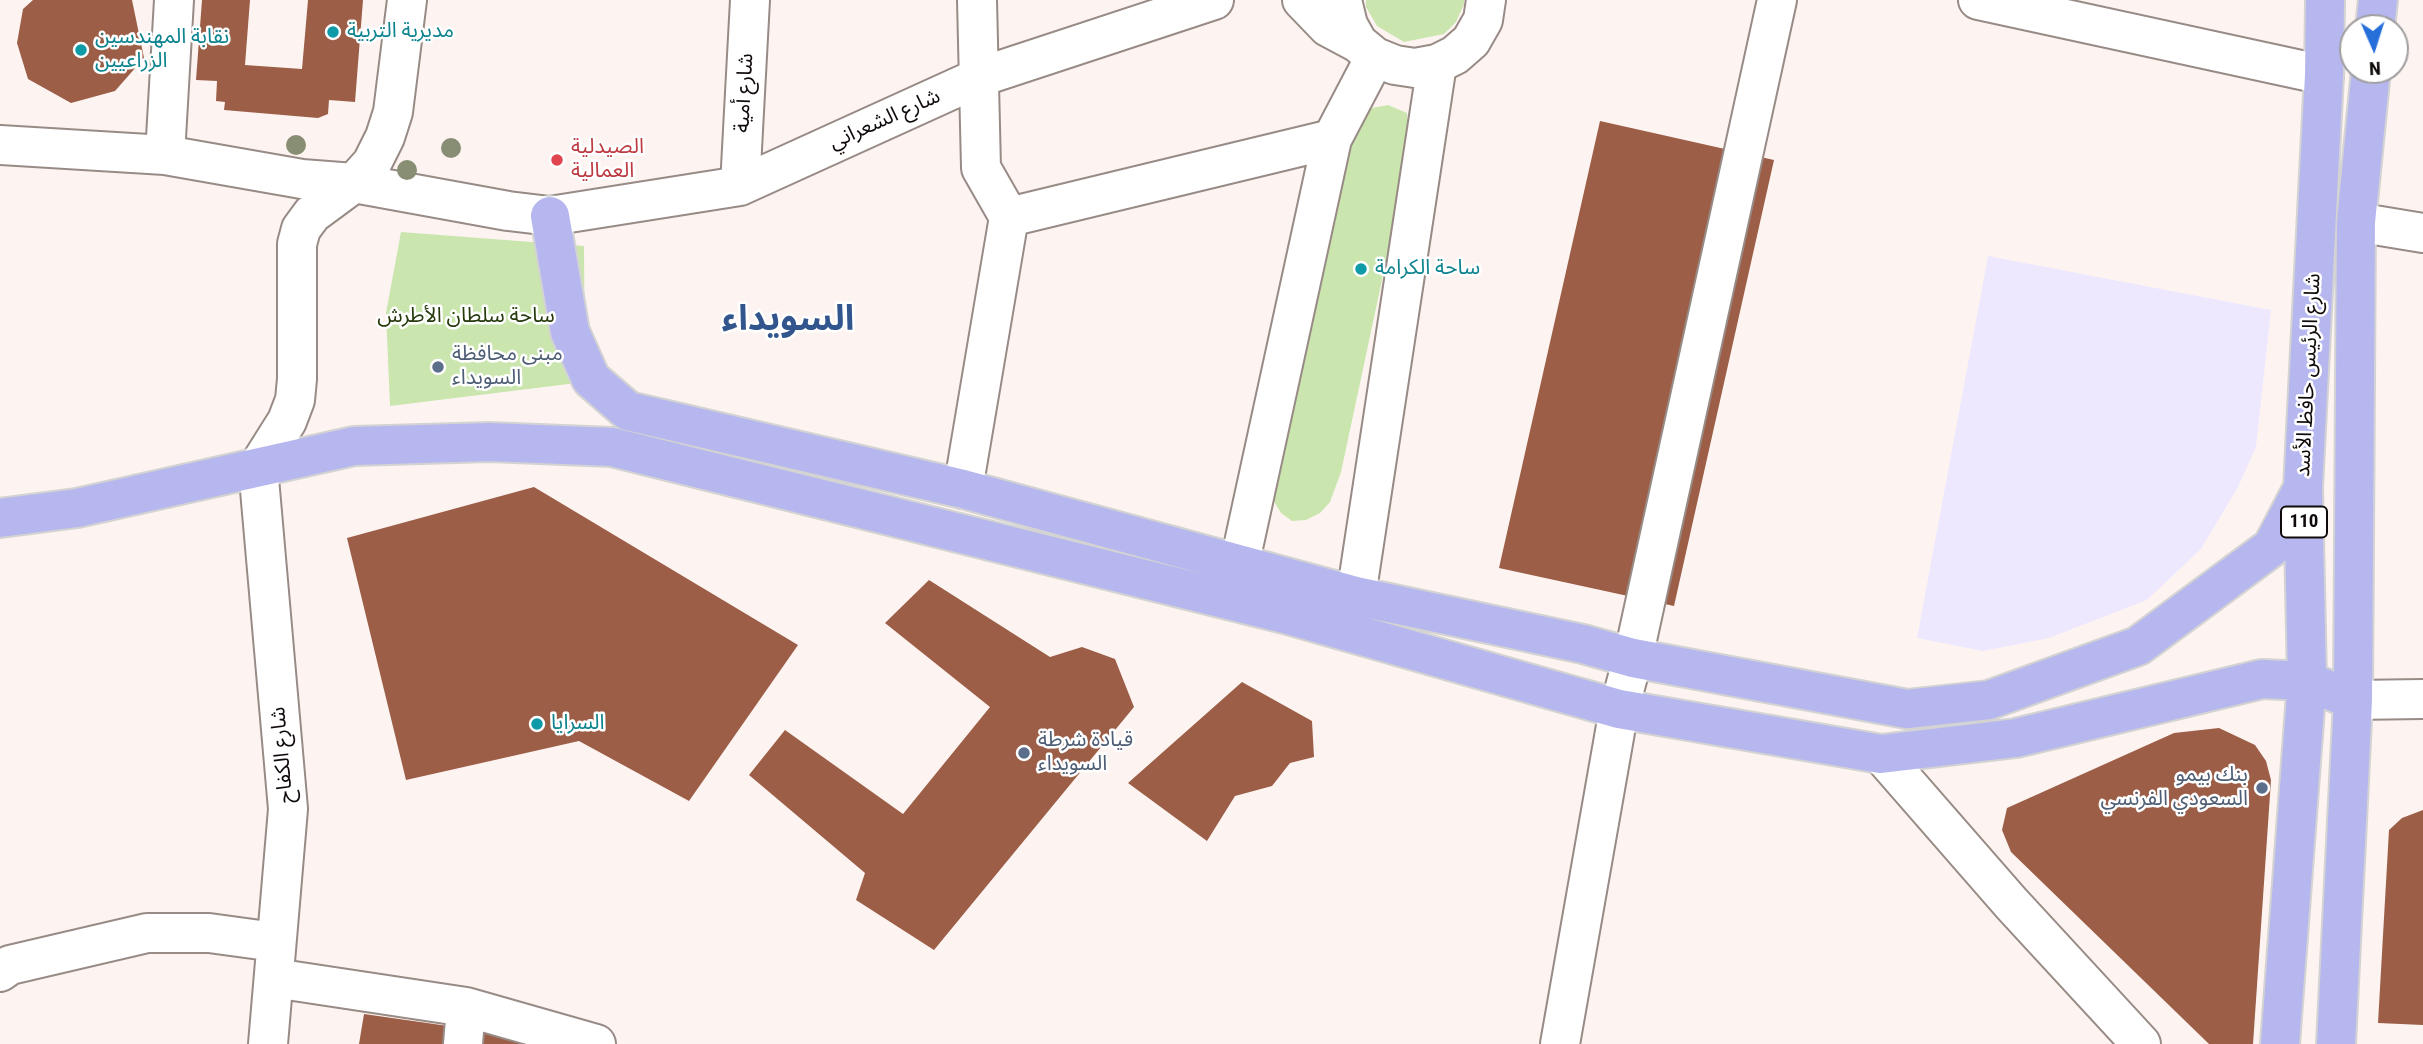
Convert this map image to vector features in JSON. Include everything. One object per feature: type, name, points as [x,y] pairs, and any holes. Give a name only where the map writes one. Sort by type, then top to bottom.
[{"type":"main road","name":"شارع الرئيس حافظ الأسد","points":[[2280,1044],[2306,681],[2304,488],[2324,75],[2325,0]]},
{"type":"main road","name":"شارع الرئيس حافظ الأسد","points":[[2336,1044],[2353,700],[2356,222],[2370,84]]},
{"type":"main road","points":[[550,216],[570,332],[591,379],[628,411],[963,489],[1356,596],[1583,644],[1633,658],[1907,709],[1989,700],[2138,646],[2272,547],[2304,488]]},
{"type":"main road","points":[[0,518],[77,508],[354,446],[490,442],[612,447],[1285,614],[1619,709],[1881,754],[2016,738],[2262,679],[2306,681],[2353,700]]},
{"type":"street","points":[[165,155],[174,0]]},
{"type":"street","points":[[258,467],[287,421],[295,400],[297,244],[301,229],[312,214],[354,183],[372,163],[385,137],[393,112],[407,0]]},
{"type":"street","name":"شارع أمية","points":[[740,186],[750,0]]},
{"type":"street","points":[[963,489],[1009,217],[981,168],[977,0]]},
{"type":"street","name":"شارع الشعراني","points":[[0,145],[165,155],[302,179],[354,183],[550,216],[740,186],[980,77],[1214,0]]},
{"type":"street","points":[[1302,0],[1328,27],[1395,65],[1415,68],[1437,64],[1455,55],[1471,41],[1483,20],[1486,0]]},
{"type":"street","points":[[1342,0],[1348,25],[1367,50]]},
{"type":"street","points":[[1560,1044],[1619,709],[1633,658],[1777,0]]},
{"type":"street","points":[[1978,0],[2324,75]]},
{"type":"street","points":[[1239,566],[1332,139],[1367,50]]},
{"type":"street","points":[[1356,596],[1437,64]]},
{"type":"street","points":[[1009,217],[1332,139]]},
{"type":"street","points":[[2356,222],[2423,233]]},
{"type":"street","name":"شارع الكفاح","points":[[258,467],[288,809],[268,1044]]},
{"type":"street","points":[[2353,700],[2423,699]]},
{"type":"street","points":[[1881,754],[2011,903],[2141,1044]]},
{"type":"street","points":[[0,972],[10,965],[147,933],[209,933],[275,960],[465,1026],[596,1044]]},
{"type":"shaded area","points":[[1988,256],[2271,310],[2256,447],[2238,487],[2201,549],[2147,600],[2049,638],[1983,651],[1917,638]]},
{"type":"green space","points":[[1366,0],[1464,0],[1464,4],[1456,22],[1444,34],[1404,42],[1377,26],[1366,7]]},
{"type":"green space","points":[[1388,105],[1407,113],[1410,149],[1341,472],[1330,502],[1320,513],[1306,520],[1292,521],[1281,513],[1273,500],[1350,136],[1366,109]]},
{"type":"green space","name":"ساحة سلطان الأطرش","points":[[401,232],[584,246],[585,382],[390,406],[386,313]]},
{"type":"building","name":"نقابة المهندسين الزراعيين","points":[[33,0],[132,0],[144,58],[115,91],[71,103],[28,79],[17,43],[23,9]]},
{"type":"building","name":"مديرية التربية","points":[[202,0],[250,0],[245,65],[302,69],[308,0],[363,0],[355,102],[329,100],[328,114],[318,118],[224,110],[225,102],[216,101],[217,81],[196,80]]},
{"type":"building","points":[[1600,121],[1774,160],[1674,606],[1499,568]]},
{"type":"building","points":[[534,487],[798,645],[689,801],[579,741],[406,780],[347,538]]},
{"type":"building","name":"قيادة شرطة السويداء","points":[[929,580],[1050,657],[1082,647],[1115,659],[1134,707],[934,950],[856,900],[865,873],[749,775],[785,730],[903,814],[990,707],[885,623]]},
{"type":"building","points":[[1242,682],[1312,721],[1314,757],[1290,763],[1272,786],[1235,796],[1207,841],[1128,783]]},
{"type":"building","points":[[2219,728],[2255,745],[2266,761],[2271,780],[2253,1044],[2209,1044],[2011,852],[2002,830],[2007,808],[2174,733]]},
{"type":"building","points":[[2423,810],[2423,1025],[2378,1023],[2389,830],[2402,818]]},
{"type":"building","points":[[364,1014],[546,1040],[545,1044],[359,1044]]},
{"type":"place","name":"مديرية التربية","points":[[333,32]]},
{"type":"place","name":"نقابة المهندسين الزراعيين","points":[[81,50]]},
{"type":"place","name":"الصيدلية العمالية","points":[[557,160]]},
{"type":"place","name":"ساحة الكرامة","points":[[1361,269]]},
{"type":"place","name":"مبنى محافظة السويداء","points":[[438,367]]},
{"type":"place","name":"السرايا","points":[[537,724]]},
{"type":"place","name":"قيادة شرطة السويداء","points":[[1024,753]]},
{"type":"place","name":"بنك بيمو السعودي الفرنسي","points":[[2262,788]]},
{"type":"district","name":"السويداء","points":[[788,321]]}]
